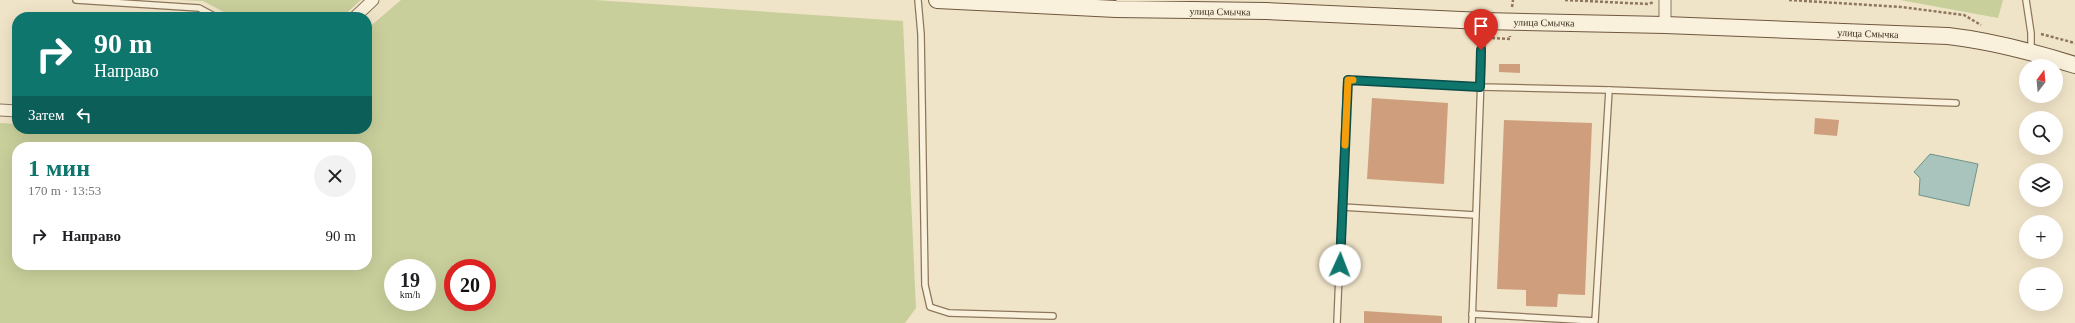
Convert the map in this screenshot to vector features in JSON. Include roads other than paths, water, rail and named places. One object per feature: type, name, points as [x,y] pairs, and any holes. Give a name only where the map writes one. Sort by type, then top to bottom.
[{"type":"street","points":[[360,12],[373,0]]},
{"type":"street","name":"улица Смычка","points":[[937,0],[1001,2],[1116,9],[1266,8],[1483,20],[1665,25],[1948,36],[1976,39],[2031,52],[2075,65]]},
{"type":"street","points":[[1660,1],[1665,25]]},
{"type":"street","points":[[0,110],[12,111]]},
{"type":"lane","points":[[76,0],[199,8],[207,12]]},
{"type":"lane","points":[[918,0],[921,34],[925,285],[930,307],[949,313],[1053,316]]},
{"type":"lane","points":[[2026,0],[2031,32],[2031,52]]},
{"type":"lane","points":[[1472,323],[1483,20]]},
{"type":"lane","points":[[1337,323],[1348,80],[1480,87],[1609,90],[1956,103]]},
{"type":"lane","points":[[1472,314],[1595,321],[1609,90]]},
{"type":"lane","points":[[1342,207],[1476,215]]},
{"type":"water","points":[[1930,154],[1978,164],[1969,206],[1919,195],[1920,178],[1914,172]]}]
